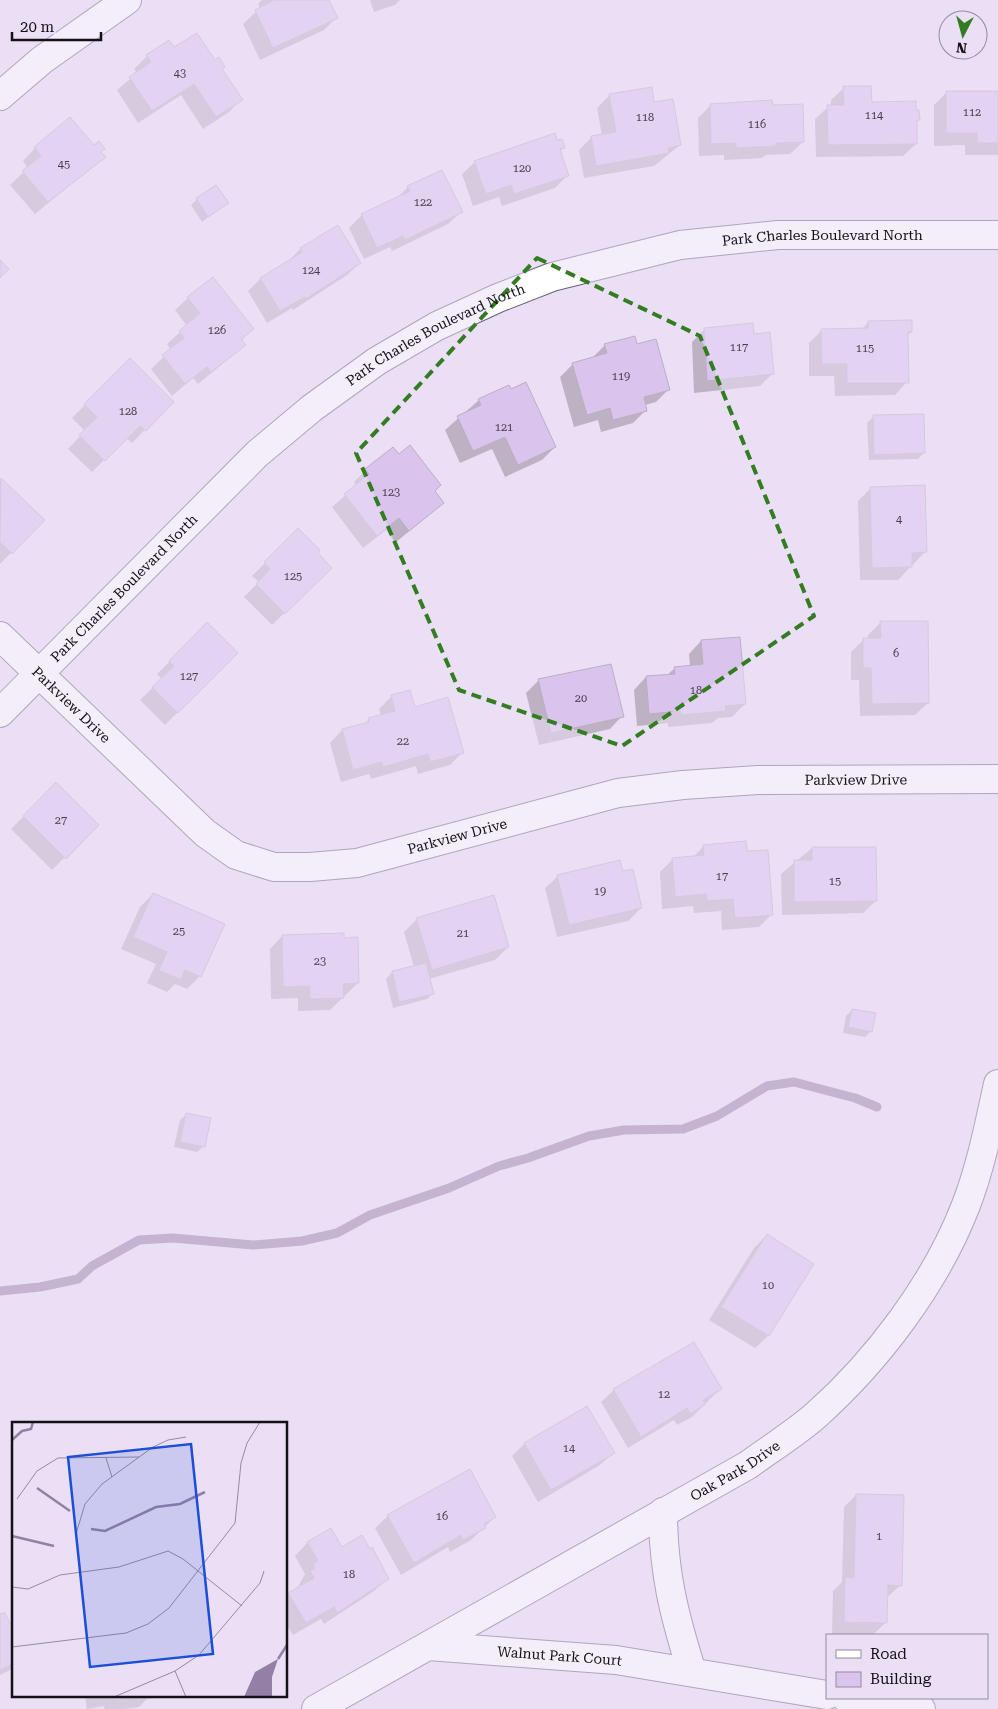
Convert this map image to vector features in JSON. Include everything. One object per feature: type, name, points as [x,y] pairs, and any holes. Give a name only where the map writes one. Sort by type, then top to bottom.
[{"type":"street","points":[[0,96],[42,60],[127,0]]},
{"type":"street","name":"Park Charles Boulevard North","points":[[0,714],[257,454],[312,408],[377,361],[437,326],[498,298],[552,277],[680,245],[778,235],[998,235]]},
{"type":"street","name":"Parkview Drive","points":[[0,636],[38,675],[205,832],[236,855],[274,867],[310,868],[357,863],[539,812],[628,792],[758,780],[998,779]]},
{"type":"street","name":"Oak Park Drive","points":[[316,1709],[748,1465],[814,1416],[863,1368],[902,1319],[938,1261],[966,1206],[984,1148],[998,1084]]},
{"type":"street","points":[[663,1512],[663,1552],[667,1583],[676,1623],[692,1672]]},
{"type":"street","name":"Walnut Park Court","points":[[428,1646],[616,1660],[826,1694]]},
{"type":"street","points":[[853,1699],[921,1709]]},
{"type":"highlighted area","points":[[537,258],[700,336],[814,616],[622,746],[459,690],[356,453]]},
{"type":"building","points":[[274,0],[329,0],[338,18],[273,48],[255,10]]},
{"type":"building","points":[[197,33],[215,60],[219,57],[225,67],[222,69],[243,100],[216,117],[194,84],[152,111],[129,77],[151,62],[146,55],[169,40],[174,47]]},
{"type":"building","points":[[843,86],[871,86],[872,102],[916,101],[916,110],[919,110],[920,120],[917,120],[917,144],[828,145],[827,105],[844,105]]},
{"type":"building","points":[[652,87],[654,102],[673,99],[681,145],[668,148],[669,153],[596,166],[591,136],[616,132],[609,94]]},
{"type":"building","points":[[946,91],[998,91],[998,143],[977,143],[977,133],[946,133]]},
{"type":"building","points":[[772,100],[773,105],[803,104],[804,142],[776,143],[776,146],[736,148],[736,143],[711,144],[710,104]]},
{"type":"building","points":[[70,117],[94,145],[99,141],[105,149],[101,152],[106,157],[48,202],[22,171],[41,156],[34,147]]},
{"type":"building","points":[[555,133],[557,140],[562,139],[565,148],[560,149],[569,176],[514,194],[511,185],[486,194],[474,161]]},
{"type":"building","points":[[442,170],[463,212],[405,240],[403,236],[377,248],[361,214],[410,191],[407,186]]},
{"type":"building","points":[[216,185],[229,203],[208,217],[196,198]]},
{"type":"building","points":[[338,225],[361,263],[306,299],[305,297],[280,311],[260,278],[302,252],[300,248]]},
{"type":"building","points":[[0,260],[9,269],[0,278]]},
{"type":"building","points":[[213,277],[254,329],[241,339],[246,345],[211,372],[207,367],[185,384],[162,355],[184,338],[179,331],[200,313],[187,297]]},
{"type":"building","points":[[912,320],[912,332],[908,332],[909,383],[847,383],[847,364],[822,364],[821,329],[868,328],[868,321]]},
{"type":"building","points":[[753,323],[754,334],[770,332],[774,374],[707,381],[704,328]]},
{"type":"building","points":[[635,336],[637,344],[656,339],[670,390],[644,397],[647,411],[613,420],[610,408],[587,415],[572,363],[607,353],[604,344]]},
{"type":"building","points":[[130,358],[174,402],[146,431],[140,426],[105,461],[79,435],[97,417],[84,404]]},
{"type":"building","points":[[526,382],[556,447],[518,465],[505,437],[473,451],[457,416],[481,405],[478,399],[509,385],[511,389]]},
{"type":"building","points":[[924,414],[925,453],[874,455],[873,415]]},
{"type":"building","points":[[410,445],[441,485],[435,491],[444,503],[409,531],[399,518],[377,536],[344,494],[369,474],[365,469],[393,447],[399,454]]},
{"type":"building","points":[[1,478],[45,520],[12,554],[0,542]]},
{"type":"building","points":[[925,485],[927,552],[912,553],[912,567],[872,568],[870,487]]},
{"type":"building","points":[[298,528],[320,550],[318,553],[332,568],[285,614],[256,584],[270,569],[264,562]]},
{"type":"building","points":[[880,621],[928,621],[929,703],[872,704],[871,668],[863,668],[863,638],[881,638]]},
{"type":"building","points":[[207,622],[238,653],[178,713],[152,687],[174,666],[169,661]]},
{"type":"building","points":[[740,637],[746,704],[725,706],[726,711],[681,715],[680,711],[649,714],[646,676],[675,674],[674,667],[703,664],[701,640]]},
{"type":"building","points":[[611,664],[624,717],[551,733],[538,679]]},
{"type":"building","points":[[410,690],[415,707],[448,697],[464,753],[430,762],[428,754],[383,767],[382,762],[353,770],[342,729],[369,722],[368,718],[395,711],[391,695]]},
{"type":"building","points":[[56,782],[99,825],[66,859],[23,816]]},
{"type":"building","points":[[746,841],[747,851],[768,850],[773,915],[735,918],[733,899],[707,901],[706,894],[675,897],[672,858],[704,855],[703,845]]},
{"type":"building","points":[[812,847],[876,847],[877,901],[794,902],[794,860],[812,860]]},
{"type":"building","points":[[620,860],[623,871],[633,869],[642,908],[569,925],[557,875]]},
{"type":"building","points":[[153,893],[225,924],[201,977],[185,970],[181,980],[159,970],[167,952],[133,937]]},
{"type":"building","points":[[494,895],[509,947],[432,970],[416,918]]},
{"type":"building","points":[[344,933],[344,938],[358,937],[359,983],[343,984],[344,998],[310,999],[310,986],[283,987],[282,935]]},
{"type":"building","points":[[426,963],[434,994],[399,1002],[392,971]]},
{"type":"building","points":[[852,1009],[876,1013],[872,1032],[848,1027]]},
{"type":"building","points":[[186,1113],[211,1118],[205,1147],[180,1142]]},
{"type":"building","points":[[767,1234],[814,1264],[769,1336],[721,1307]]},
{"type":"building","points":[[694,1342],[722,1389],[703,1400],[706,1404],[690,1414],[687,1408],[641,1437],[613,1389]]},
{"type":"building","points":[[587,1406],[615,1453],[551,1490],[524,1443]]},
{"type":"building","points":[[470,1469],[496,1517],[484,1524],[486,1528],[463,1540],[461,1535],[414,1563],[387,1515]]},
{"type":"building","points":[[856,1494],[904,1495],[902,1586],[888,1585],[887,1623],[844,1622],[845,1577],[854,1578]]},
{"type":"building","points":[[331,1528],[342,1547],[362,1535],[370,1549],[372,1547],[389,1579],[337,1613],[334,1607],[306,1623],[288,1593],[314,1578],[310,1571],[315,1568],[313,1564],[318,1561],[307,1542]]},
{"type":"building","points":[[5,1613],[12,1627],[12,1664],[0,1670],[0,1614]]},
{"type":"building","points":[[117,1696],[142,1696],[117,1700]]},
{"type":"waterway","points":[[0,1291],[40,1287],[78,1279],[92,1266],[139,1240],[173,1238],[253,1245],[302,1241],[337,1233],[370,1215],[449,1188],[499,1166],[528,1158],[589,1136],[624,1130],[683,1129],[717,1116],[767,1086],[794,1082],[855,1098],[877,1107]]}]
